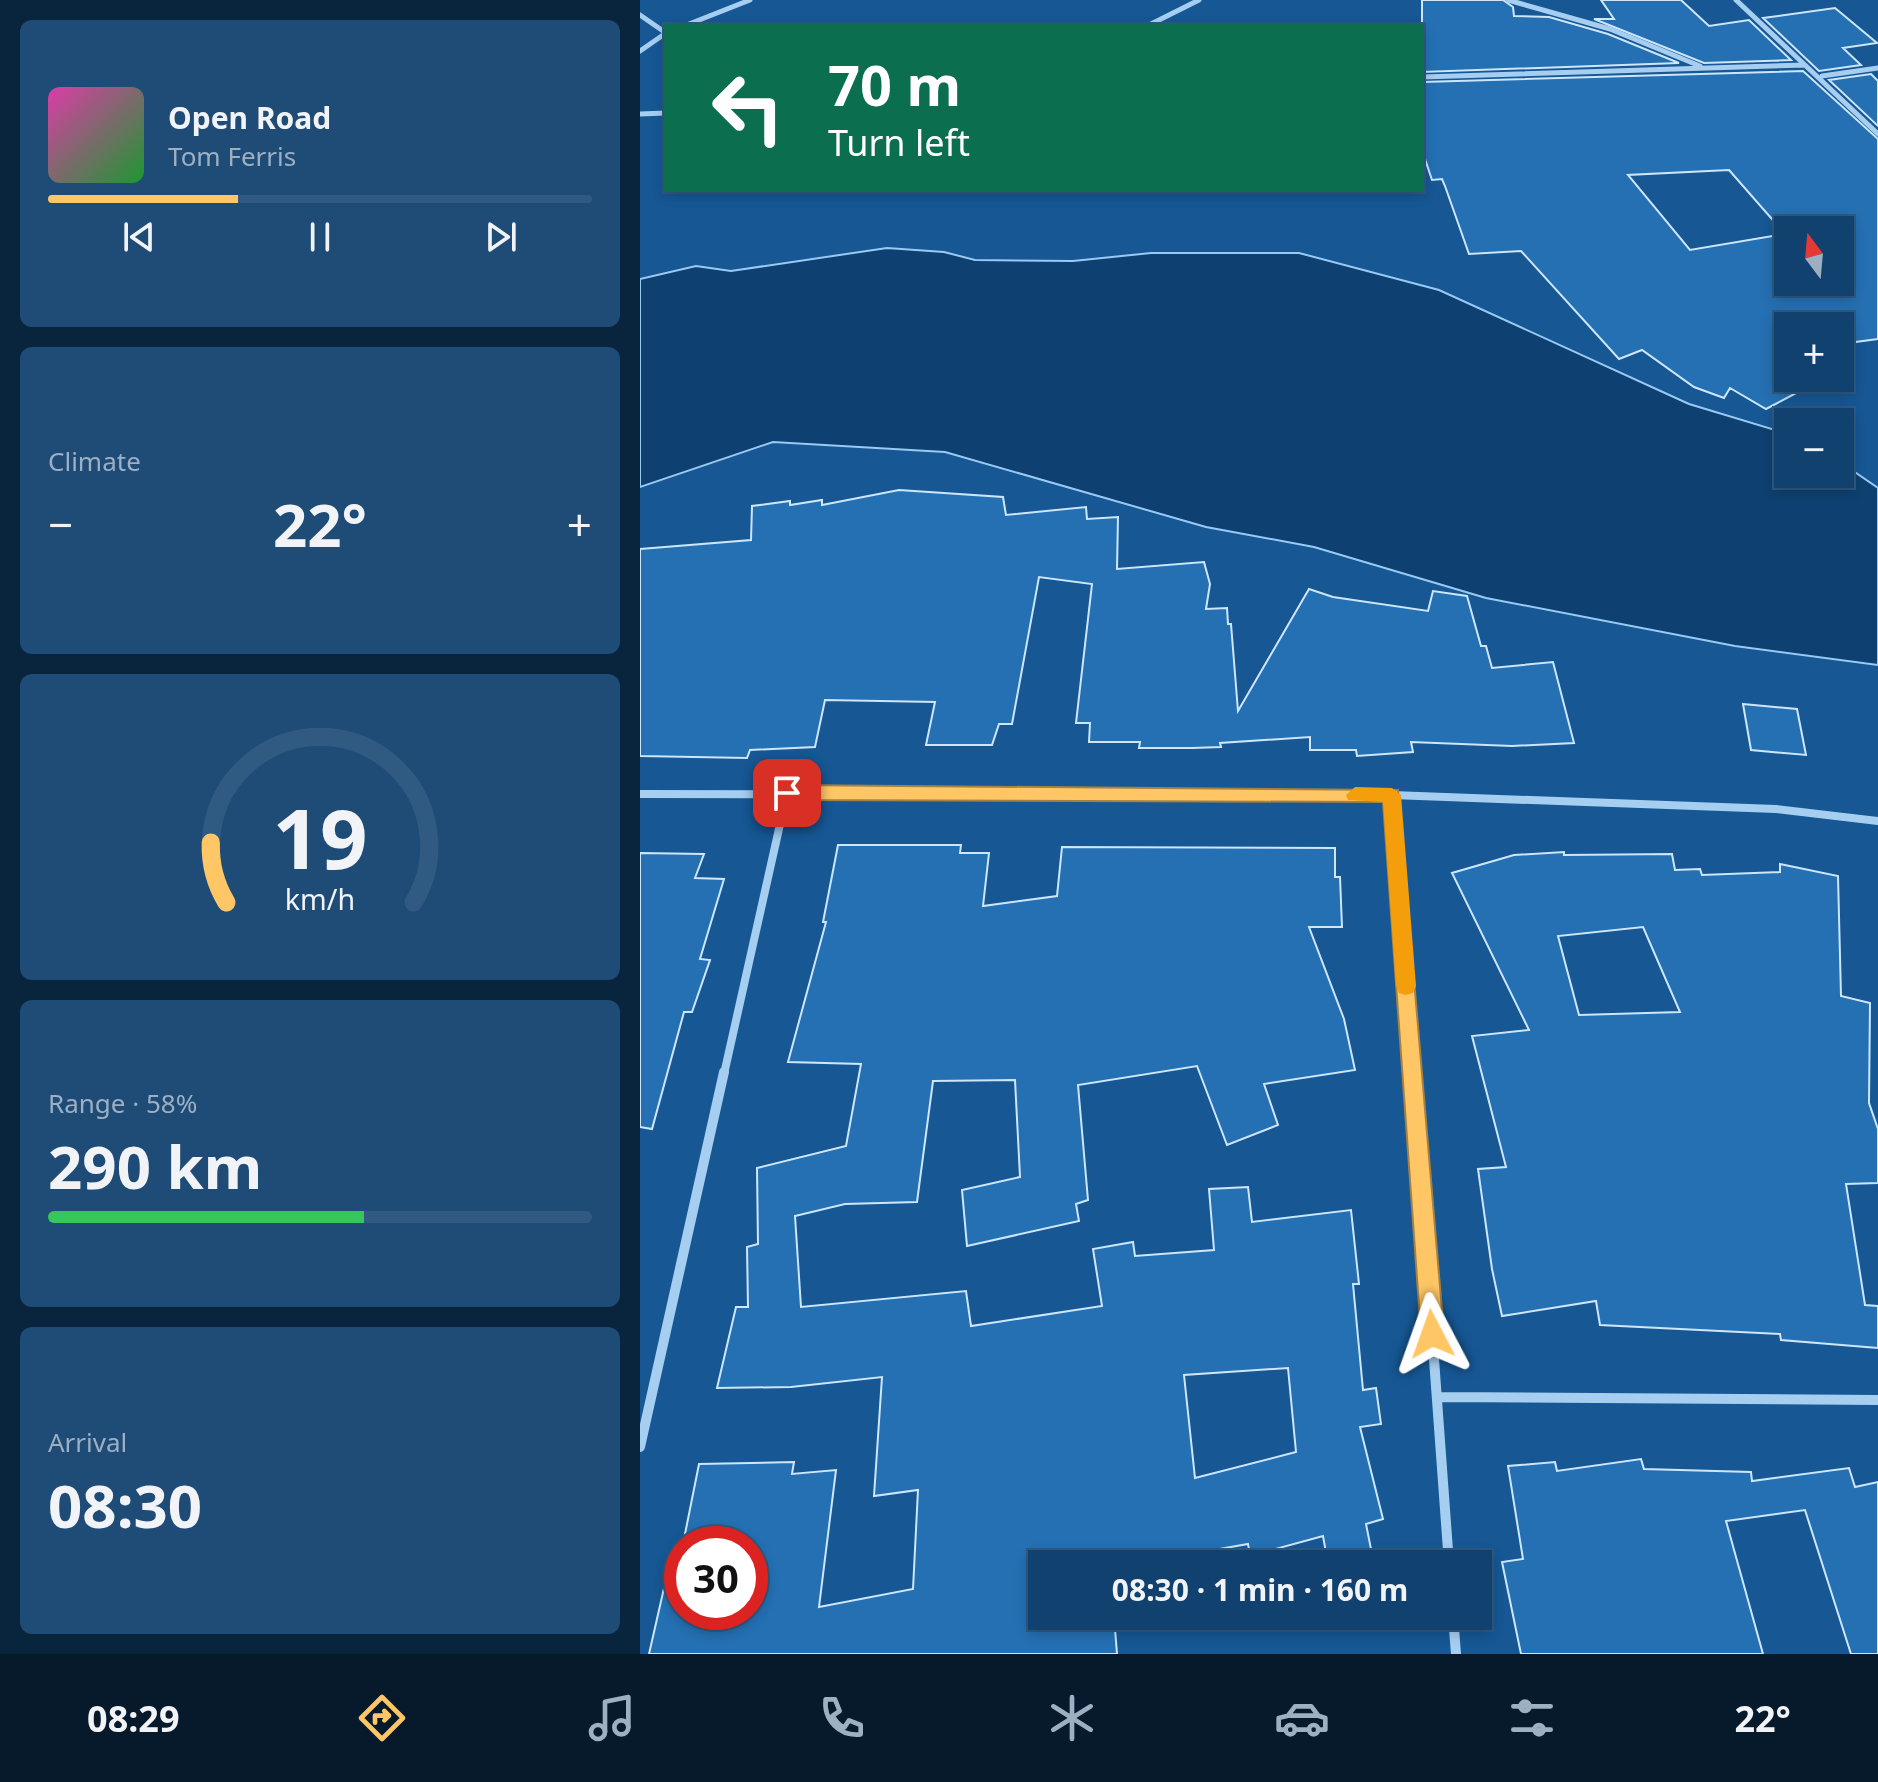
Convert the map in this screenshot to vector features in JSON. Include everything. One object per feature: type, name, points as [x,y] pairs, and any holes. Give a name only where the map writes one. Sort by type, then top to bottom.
[{"type":"street","points":[[689,24],[750,0]]},
{"type":"street","points":[[1151,24],[1199,0]]},
{"type":"street","points":[[1508,0],[1610,29],[1705,68]]},
{"type":"street","points":[[1736,0],[1804,65],[1822,76],[1878,134]]},
{"type":"street","points":[[640,15],[664,32]]},
{"type":"street","points":[[640,51],[664,34]]},
{"type":"street","points":[[1424,77],[1804,65]]},
{"type":"street","points":[[1822,76],[1878,68]]},
{"type":"street","points":[[640,114],[664,113]]},
{"type":"street","points":[[640,1447],[787,793]]},
{"type":"street","points":[[640,794],[1392,795],[1776,809],[1878,821]]},
{"type":"street","points":[[1392,795],[1448,1550]]},
{"type":"street","points":[[1437,1397],[1878,1400]]},
{"type":"street","points":[[1454,1630],[1456,1654]]},
{"type":"water","points":[[887,248],[944,252],[975,260],[1073,261],[1151,253],[1299,253],[1439,290],[1689,404],[1774,430],[1774,488],[1854,488],[1854,472],[1878,488],[1878,665],[1735,646],[1486,598],[1314,547],[1206,527],[945,452],[773,442],[640,487],[640,279],[696,266],[731,271]]},
{"type":"building","points":[[1422,0],[1503,0],[1513,7],[1514,16],[1549,17],[1608,34],[1679,63],[1424,72]]},
{"type":"building","points":[[1601,0],[1681,0],[1709,26],[1749,20],[1791,60],[1704,63],[1594,19],[1614,19]]},
{"type":"building","points":[[1835,8],[1877,43],[1843,48],[1861,65],[1819,71],[1763,18]]},
{"type":"building","points":[[1803,71],[1878,139],[1878,339],[1854,342],[1854,312],[1774,312],[1774,392],[1798,392],[1766,409],[1730,388],[1724,398],[1694,387],[1642,350],[1619,359],[1521,251],[1469,254],[1442,179],[1432,180],[1424,156],[1424,82]],"holes":[[[1729,170],[1774,221],[1774,216],[1854,216],[1854,296],[1774,296],[1774,236],[1690,250],[1628,175]]]},
{"type":"building","points":[[1871,74],[1878,81],[1878,126],[1829,80]]},
{"type":"building","points":[[899,490],[1003,497],[1006,515],[1086,507],[1087,519],[1118,517],[1117,569],[1204,562],[1210,584],[1206,609],[1227,608],[1228,624],[1231,624],[1238,711],[1309,589],[1333,597],[1428,611],[1433,591],[1467,596],[1481,646],[1486,646],[1492,668],[1553,662],[1574,743],[1512,746],[1411,742],[1413,752],[1357,756],[1356,750],[1310,750],[1310,737],[1192,748],[1139,748],[1140,742],[1089,742],[1090,723],[1076,723],[1092,584],[1039,577],[1012,724],[999,724],[992,745],[926,745],[935,702],[825,700],[815,747],[750,750],[747,758],[640,756],[640,549],[751,540],[752,506],[822,500],[822,505]]},
{"type":"building","points":[[1743,704],[1797,709],[1806,755],[1751,750]]},
{"type":"building","points":[[838,845],[961,845],[960,853],[989,853],[983,906],[1057,896],[1062,847],[1335,848],[1335,877],[1340,877],[1342,927],[1309,927],[1344,1019],[1355,1070],[1264,1084],[1278,1125],[1227,1145],[1197,1066],[1078,1085],[1088,1200],[1076,1204],[1079,1221],[967,1246],[962,1190],[1020,1177],[1015,1080],[933,1081],[917,1202],[845,1204],[795,1216],[801,1307],[966,1291],[971,1326],[1102,1306],[1093,1249],[1133,1242],[1135,1256],[1214,1250],[1209,1189],[1248,1187],[1252,1222],[1351,1210],[1359,1284],[1353,1284],[1363,1390],[1376,1388],[1381,1424],[1360,1427],[1383,1519],[1366,1524],[1371,1550],[1326,1550],[1323,1536],[1272,1550],[1249,1550],[1248,1544],[1214,1550],[1028,1550],[1028,1630],[1115,1630],[1117,1654],[649,1654],[664,1588],[664,1630],[768,1630],[768,1526],[687,1526],[699,1464],[794,1462],[792,1474],[836,1470],[819,1607],[913,1589],[918,1490],[874,1496],[882,1377],[791,1387],[717,1388],[736,1307],[748,1307],[747,1247],[758,1244],[757,1168],[846,1146],[861,1064],[788,1062],[826,922],[823,922]],"holes":[[[1288,1368],[1296,1452],[1195,1478],[1184,1375]]]},
{"type":"building","points":[[1564,852],[1564,855],[1672,854],[1675,870],[1700,869],[1702,875],[1780,872],[1780,864],[1838,876],[1841,996],[1870,1003],[1869,1103],[1878,1129],[1878,1183],[1846,1184],[1865,1305],[1878,1306],[1878,1348],[1781,1340],[1780,1334],[1600,1325],[1596,1301],[1502,1316],[1478,1169],[1506,1167],[1472,1036],[1529,1030],[1452,873],[1514,855]],"holes":[[[1643,927],[1680,1012],[1579,1015],[1558,936]]]},
{"type":"building","points":[[640,853],[704,854],[695,878],[724,879],[700,959],[710,960],[692,1012],[684,1012],[652,1129],[640,1127]]},
{"type":"building","points":[[1641,1459],[1644,1469],[1751,1472],[1752,1481],[1849,1468],[1855,1487],[1878,1482],[1878,1654],[1851,1654],[1805,1510],[1726,1521],[1763,1654],[1521,1654],[1502,1562],[1523,1559],[1508,1466],[1555,1462],[1557,1471]]},
{"type":"slow traffic","points":[[1355,795],[1392,795],[1406,986]]},
{"type":"route","points":[[787,793],[1392,795],[1432,1334]]}]
